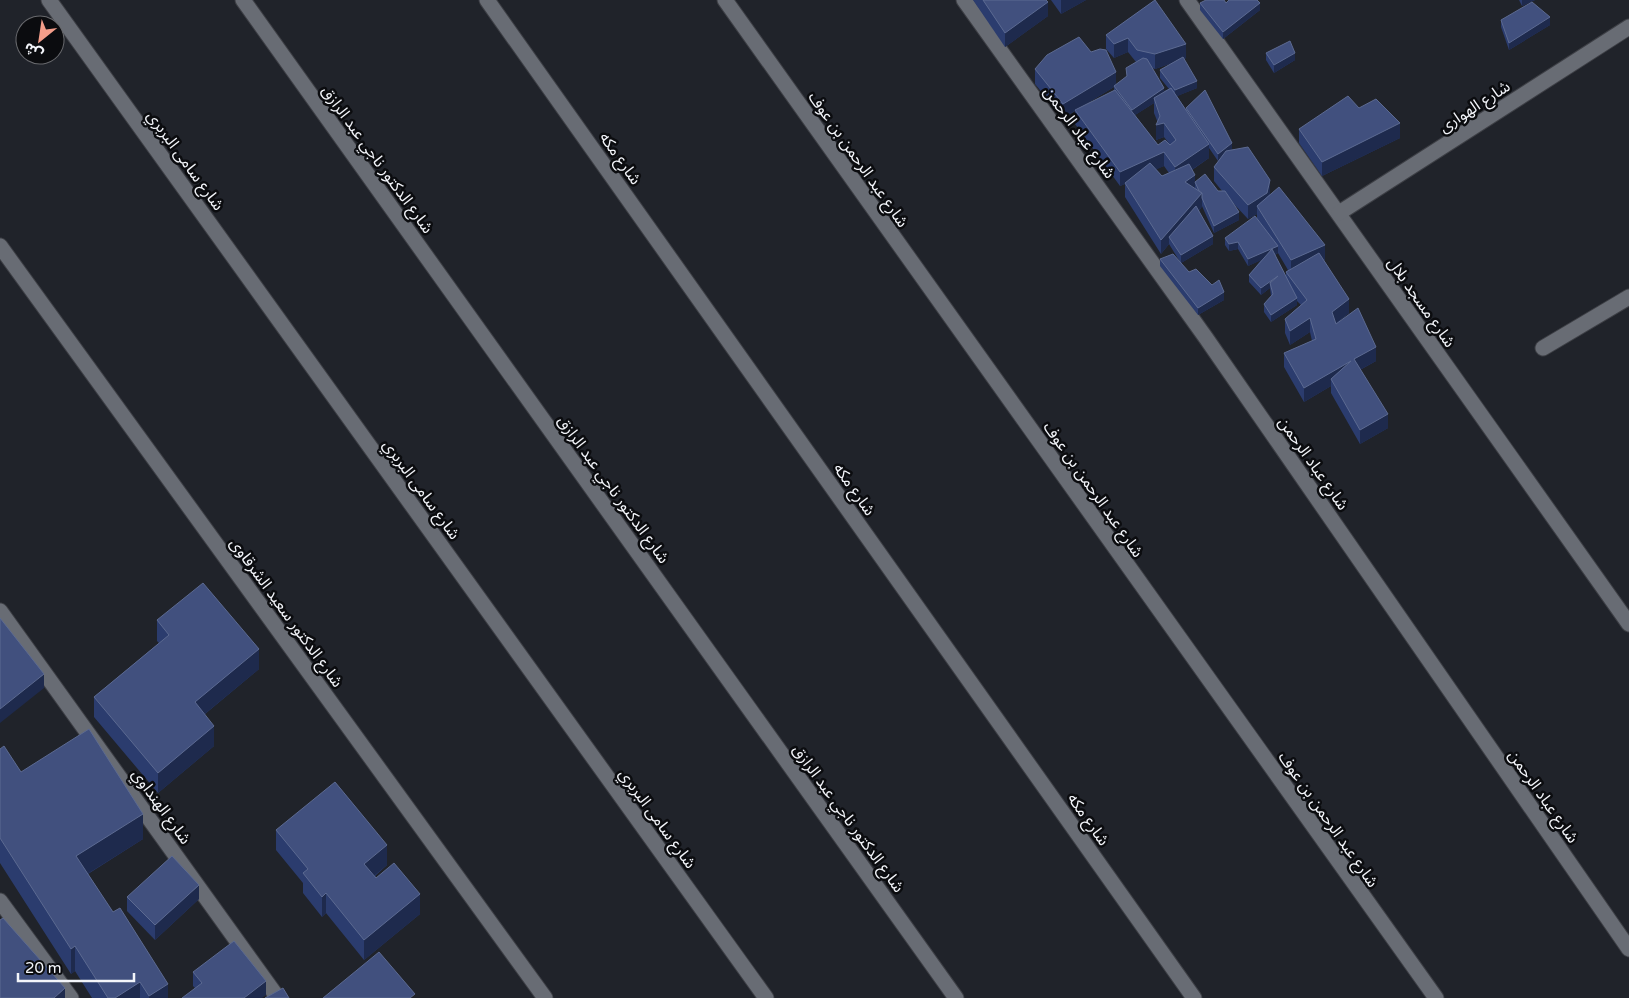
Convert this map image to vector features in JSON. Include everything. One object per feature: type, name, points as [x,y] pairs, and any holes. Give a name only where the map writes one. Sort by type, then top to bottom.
[{"type":"street","name":"شارع سامى البربري","points":[[49,0],[766,998]]},
{"type":"street","name":"شارع الدكتور ناجي عبد الرازق","points":[[243,0],[956,998]]},
{"type":"street","name":"شارع مكه","points":[[488,0],[1194,998]]},
{"type":"street","name":"شارع عبد الرحمن بن عوف","points":[[725,0],[1436,998]]},
{"type":"street","name":"شارع عباد الرحمن","points":[[964,0],[1206,338],[1629,949]]},
{"type":"street","name":"شارع مسجد بلال","points":[[1187,0],[1629,624]]},
{"type":"street","name":"شارع الهوارى","points":[[1338,213],[1629,27]]},
{"type":"street","name":"شارع الدكتور سعيد الشرقاوى","points":[[0,246],[545,998]]},
{"type":"street","points":[[1543,348],[1629,296]]},
{"type":"street","name":"شارع الهنداوي","points":[[0,610],[278,998]]},
{"type":"street","points":[[0,901],[71,998]]},
{"type":"building","points":[[983,0],[1046,0],[1048,2],[1005,33]]},
{"type":"building","points":[[1155,0],[1186,44],[1155,54],[1137,50],[1128,38],[1114,44],[1106,35]]},
{"type":"building","points":[[1206,0],[1224,0],[1226,3],[1229,0],[1257,0],[1260,3],[1223,32],[1200,3]]},
{"type":"building","points":[[1532,2],[1550,17],[1509,43],[1501,20]]},
{"type":"building","points":[[1079,37],[1091,52],[1100,49],[1106,50],[1116,72],[1063,104],[1035,69],[1047,55]]},
{"type":"building","points":[[1290,41],[1295,53],[1274,65],[1266,53]]},
{"type":"building","points":[[1183,57],[1197,81],[1175,90],[1160,70]]},
{"type":"building","points":[[1143,58],[1147,59],[1164,88],[1132,110],[1114,86],[1127,76],[1126,68]]},
{"type":"building","points":[[1171,88],[1209,144],[1175,167],[1164,152],[1120,172],[1075,110],[1115,90],[1158,145],[1165,140],[1170,145],[1176,140],[1164,123],[1156,125],[1160,116],[1154,98]]},
{"type":"building","points":[[1205,90],[1232,143],[1218,154],[1186,108]]},
{"type":"building","points":[[1348,96],[1359,108],[1376,99],[1400,123],[1322,162],[1299,129]]},
{"type":"building","points":[[1248,147],[1270,180],[1267,193],[1248,205],[1214,167],[1226,151]]},
{"type":"building","points":[[1150,163],[1162,176],[1189,164],[1195,175],[1185,182],[1202,193],[1161,240],[1125,183]]},
{"type":"building","points":[[1205,174],[1218,191],[1225,191],[1239,212],[1214,226],[1202,198],[1202,193],[1195,182]]},
{"type":"building","points":[[1279,187],[1325,245],[1291,260],[1257,206]]},
{"type":"building","points":[[1196,206],[1213,236],[1181,255],[1169,237]]},
{"type":"building","points":[[1255,216],[1278,246],[1248,259],[1238,242],[1229,244],[1225,238]]},
{"type":"building","points":[[1272,249],[1297,298],[1271,315],[1264,304],[1273,294],[1270,283],[1278,276],[1261,288],[1249,275]]},
{"type":"building","points":[[1319,253],[1349,299],[1332,312],[1336,324],[1358,308],[1376,347],[1354,359],[1388,414],[1360,430],[1331,379],[1351,361],[1304,388],[1284,353],[1316,339],[1310,318],[1290,331],[1285,319],[1307,300],[1286,272]]},
{"type":"building","points":[[1173,254],[1189,272],[1196,269],[1212,285],[1219,280],[1224,292],[1198,308],[1160,259]]},
{"type":"building","points":[[203,583],[259,649],[195,702],[214,726],[158,773],[94,697],[169,635],[157,620]]},
{"type":"building","points":[[0,618],[44,674],[0,709]]},
{"type":"building","points":[[89,729],[143,814],[76,856],[113,912],[120,908],[168,984],[149,996],[140,982],[115,998],[108,998],[75,946],[71,949],[0,838],[0,749],[4,746],[21,772]]},
{"type":"building","points":[[335,782],[387,845],[364,864],[376,878],[394,863],[420,894],[364,940],[326,893],[322,897],[303,873],[308,869],[276,830]]},
{"type":"building","points":[[172,856],[199,885],[155,925],[127,897]]},
{"type":"building","points":[[3,918],[65,988],[54,998],[0,998],[0,920]]},
{"type":"building","points":[[234,941],[266,981],[244,998],[182,998],[202,983],[193,972]]},
{"type":"building","points":[[379,952],[415,994],[410,998],[323,998]]},
{"type":"building","points":[[283,988],[289,998],[265,998]]}]
